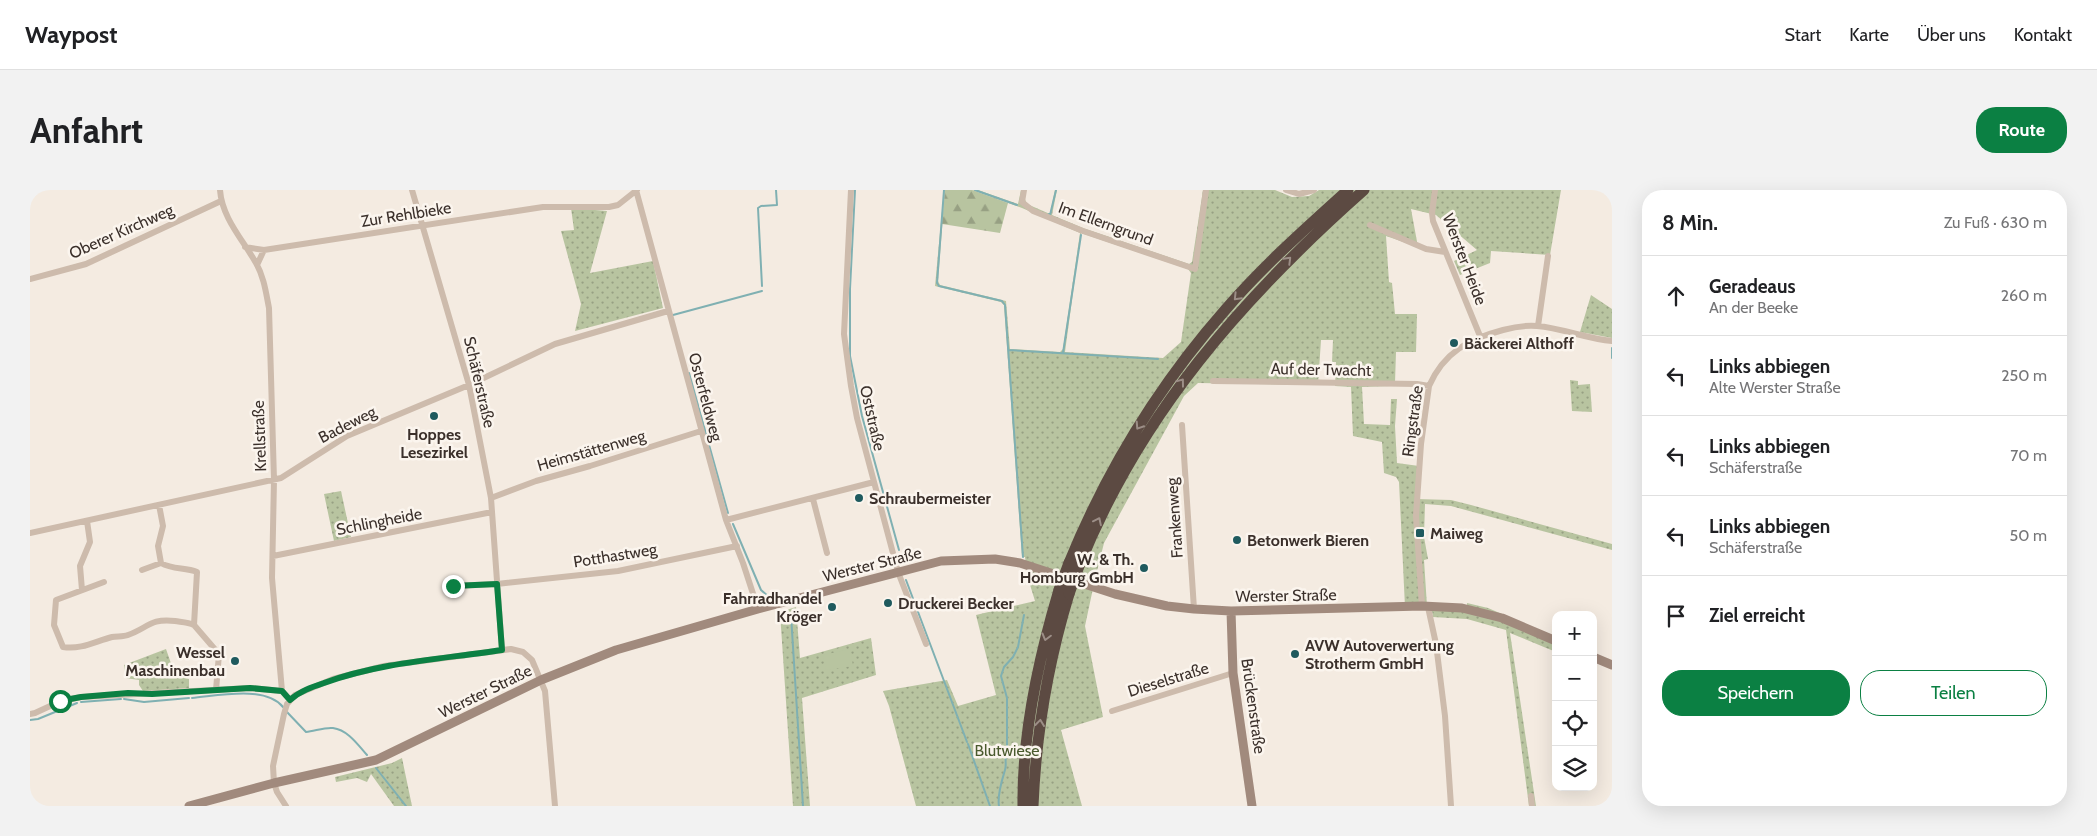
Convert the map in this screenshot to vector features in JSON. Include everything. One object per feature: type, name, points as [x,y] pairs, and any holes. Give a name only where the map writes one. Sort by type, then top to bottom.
[{"type":"highway","points":[[1023,806],[1026,750],[1032,703],[1044,642],[1100,490],[1123,449],[1191,350],[1226,308],[1287,245],[1348,190]]},
{"type":"highway","points":[[1074,564],[1094,530],[1126,466],[1147,431],[1180,384],[1236,315],[1280,268],[1315,233],[1364,190]]},
{"type":"highway","points":[[1033,806],[1035,768],[1043,698],[1064,592]]},
{"type":"main road","name":"Werster Straße","points":[[189,806],[274,783],[376,760],[541,680],[616,650],[758,608],[941,562],[1002,560],[1025,564],[1115,594],[1167,606],[1194,609],[1462,608],[1483,612],[1552,639]]},
{"type":"main road","name":"Brückenstraße","points":[[1231,610],[1233,672],[1252,806]]},
{"type":"main road","points":[[1597,659],[1612,665]]},
{"type":"street","name":"Krellstraße","points":[[220,190],[230,222],[257,265],[270,308],[274,480],[272,578],[282,691]]},
{"type":"street","name":"Schäferstraße","points":[[412,190],[469,384],[491,498],[502,650]]},
{"type":"street","name":"Zur Rehlbieke","points":[[245,247],[264,250],[543,206],[609,207],[618,205],[636,190]]},
{"type":"street","name":"Osterfeldweg","points":[[636,190],[726,520],[758,608]]},
{"type":"street","name":"Oststraße","points":[[850,190],[844,334],[854,402],[898,572],[926,644]]},
{"type":"street","name":"Im Ellerngrund","points":[[1024,190],[1022,202],[1033,210],[1083,231],[1195,269],[1206,190]]},
{"type":"street","points":[[1286,190],[1299,194],[1314,190]]},
{"type":"street","name":"Werster Heide","points":[[1435,190],[1432,213],[1445,252],[1480,336]]},
{"type":"street","name":"Oberer Kirchweg","points":[[30,280],[86,264],[222,201]]},
{"type":"street","points":[[1370,224],[1426,249],[1445,252]]},
{"type":"street","points":[[257,265],[264,250]]},
{"type":"street","points":[[1538,326],[1548,256]]},
{"type":"street","name":"Badeweg","points":[[30,533],[281,478],[347,436],[469,384],[555,344],[668,311]]},
{"type":"street","name":"Ringstraße","points":[[1451,806],[1444,707],[1436,644],[1425,607],[1416,516],[1421,444],[1429,386],[1437,369],[1451,354],[1480,336],[1522,326],[1538,326],[1612,342]]},
{"type":"street","name":"Auf der Twacht","points":[[1213,381],[1417,384],[1429,386]]},
{"type":"street","name":"Frankenweg","points":[[1182,425],[1194,609]]},
{"type":"street","name":"Heimstättenweg","points":[[491,498],[536,480],[590,466],[701,431]]},
{"type":"street","points":[[726,520],[874,482]]},
{"type":"street","points":[[813,498],[827,553]]},
{"type":"street","points":[[159,505],[164,526],[158,546],[161,563]]},
{"type":"street","name":"Schlingheide","points":[[273,556],[492,512]]},
{"type":"street","points":[[82,590],[80,566],[90,542],[87,521]]},
{"type":"street","name":"Potthastweg","points":[[497,584],[618,571],[737,546]]},
{"type":"street","points":[[142,570],[161,563],[170,568],[190,569],[198,572],[194,625]]},
{"type":"street","points":[[104,582],[56,600],[54,626],[63,647],[88,646],[114,636],[127,636],[143,626],[161,619],[189,623],[194,625],[219,654],[216,690]]},
{"type":"street","points":[[453,586],[497,584]]},
{"type":"street","points":[[286,806],[277,792],[274,783],[273,766],[284,714],[289,702],[306,689],[355,673],[393,665],[502,650],[519,650],[527,655],[545,691],[555,806]]},
{"type":"street","name":"Dieselstraße","points":[[1112,711],[1233,672]]},
{"type":"street","points":[[30,714],[35,714],[68,699],[81,697],[250,688],[282,691],[289,702]]},
{"type":"street","points":[[1531,796],[1532,806]]},
{"type":"green space","name":"Blutwiese","points":[[944,190],[938,281],[940,285],[1006,301],[1010,349],[1060,352],[1063,349],[1080,233],[1022,208],[972,190],[978,190],[1018,204],[1021,190],[1027,204],[1050,214],[1055,190],[1057,190],[1052,215],[1083,228],[1189,264],[1192,262],[1203,190],[1275,190],[1292,197],[1309,196],[1319,190],[1561,190],[1550,255],[1491,251],[1490,263],[1460,275],[1454,261],[1477,250],[1436,215],[1411,209],[1418,247],[1386,236],[1389,282],[1392,283],[1395,314],[1417,314],[1416,352],[1396,352],[1395,383],[1391,386],[1362,387],[1364,424],[1390,425],[1391,399],[1397,399],[1395,426],[1397,463],[1419,466],[1416,499],[1451,500],[1471,505],[1612,544],[1612,550],[1451,506],[1425,504],[1424,537],[1428,559],[1424,560],[1427,606],[1405,607],[1399,482],[1396,477],[1384,473],[1382,442],[1353,436],[1351,387],[1335,386],[1336,362],[1332,362],[1333,340],[1321,340],[1318,385],[1198,383],[1184,396],[1104,543],[1085,626],[1103,717],[1061,730],[1082,806],[916,806],[889,706],[883,691],[947,680],[958,706],[996,695],[976,615],[1035,601],[1027,575],[1025,557],[1022,557],[1004,305],[1001,302],[935,286]],"holes":[[[1081,233],[1188,269],[1191,273],[1181,342],[1163,358],[1065,352]]]},
{"type":"green space","points":[[945,190],[972,190],[1008,203],[1000,233],[942,224]]},
{"type":"green space","points":[[571,208],[607,211],[590,273],[653,261],[663,308],[575,331],[581,304],[561,231],[574,230]]},
{"type":"green space","points":[[1591,295],[1612,309],[1612,338],[1580,332]]},
{"type":"green space","points":[[1570,380],[1578,381],[1578,385],[1590,384],[1592,412],[1572,411]]},
{"type":"green space","points":[[341,491],[351,537],[334,541],[324,494]]},
{"type":"green space","points":[[1467,603],[1488,608],[1552,635],[1552,650],[1510,633],[1536,806],[1529,806],[1506,630],[1467,619],[1433,617],[1431,605],[1467,605]]},
{"type":"green space","points":[[796,607],[800,658],[871,638],[876,675],[802,698],[810,806],[793,806],[780,612]]},
{"type":"green space","points":[[166,649],[174,672],[162,670],[189,679],[189,688],[143,691],[139,685],[139,680],[125,678],[124,665]]},
{"type":"green space","points":[[850,649],[853,666],[826,670],[823,655]]},
{"type":"green space","points":[[402,758],[412,806],[394,806],[371,774],[367,782],[357,778],[336,782],[335,777],[392,763]]},
{"type":"waterway","points":[[762,286],[758,208],[761,206],[777,205],[776,190]]},
{"type":"waterway","points":[[855,190],[850,289],[850,356],[862,416],[899,550]]},
{"type":"waterway","points":[[944,190],[937,283],[939,286],[1002,301],[1005,305],[1023,557]]},
{"type":"waterway","points":[[975,190],[1017,205]]},
{"type":"waterway","points":[[1049,214],[1056,190]]},
{"type":"waterway","points":[[1063,353],[1081,235]]},
{"type":"waterway","points":[[673,315],[762,291]]},
{"type":"waterway","points":[[1612,348],[1612,358]]},
{"type":"waterway","points":[[1008,350],[1158,359]]},
{"type":"waterway","points":[[689,373],[728,513]]},
{"type":"waterway","points":[[733,524],[761,590],[769,597]]},
{"type":"waterway","points":[[906,580],[967,742]]},
{"type":"waterway","points":[[791,615],[803,806]]},
{"type":"waterway","points":[[999,806],[999,792],[1006,768],[1007,753],[1007,698],[1001,676],[1004,667],[1013,657],[1018,647],[1024,615]]},
{"type":"waterway","points":[[192,698],[227,694],[253,694],[275,700],[283,707]]},
{"type":"waterway","points":[[124,699],[144,702],[189,698]]},
{"type":"waterway","points":[[81,702],[121,699]]},
{"type":"waterway","points":[[30,720],[38,719],[77,703]]},
{"type":"waterway","points":[[286,711],[306,732],[330,728],[338,729],[352,738],[367,755]]},
{"type":"waterway","points":[[968,744],[990,806]]},
{"type":"waterway","points":[[376,768],[406,806]]},
{"type":"place","name":"Bäckerei Althoff","points":[[1454,343]]},
{"type":"place","name":"Hoppes Lesezirkel","points":[[434,416]]},
{"type":"place","name":"Schraubermeister","points":[[859,498]]},
{"type":"place","name":"Maiweg","points":[[1420,533]]},
{"type":"place","name":"Betonwerk Bieren","points":[[1237,540]]},
{"type":"place","name":"W. & Th. Homburg GmbH","points":[[1144,568]]},
{"type":"place","name":"Druckerei Becker","points":[[888,603]]},
{"type":"place","name":"Fahrradhandel Kröger","points":[[832,607]]},
{"type":"place","name":"AVW Autoverwertung Strotherm GmbH","points":[[1295,654]]},
{"type":"place","name":"Wessel Maschinenbau","points":[[235,661]]},
{"type":"route","points":[[60,701],[81,697],[128,693],[152,694],[250,688],[282,691],[290,700],[306,689],[333,679],[384,666],[502,650],[497,584],[453,586]]}]
